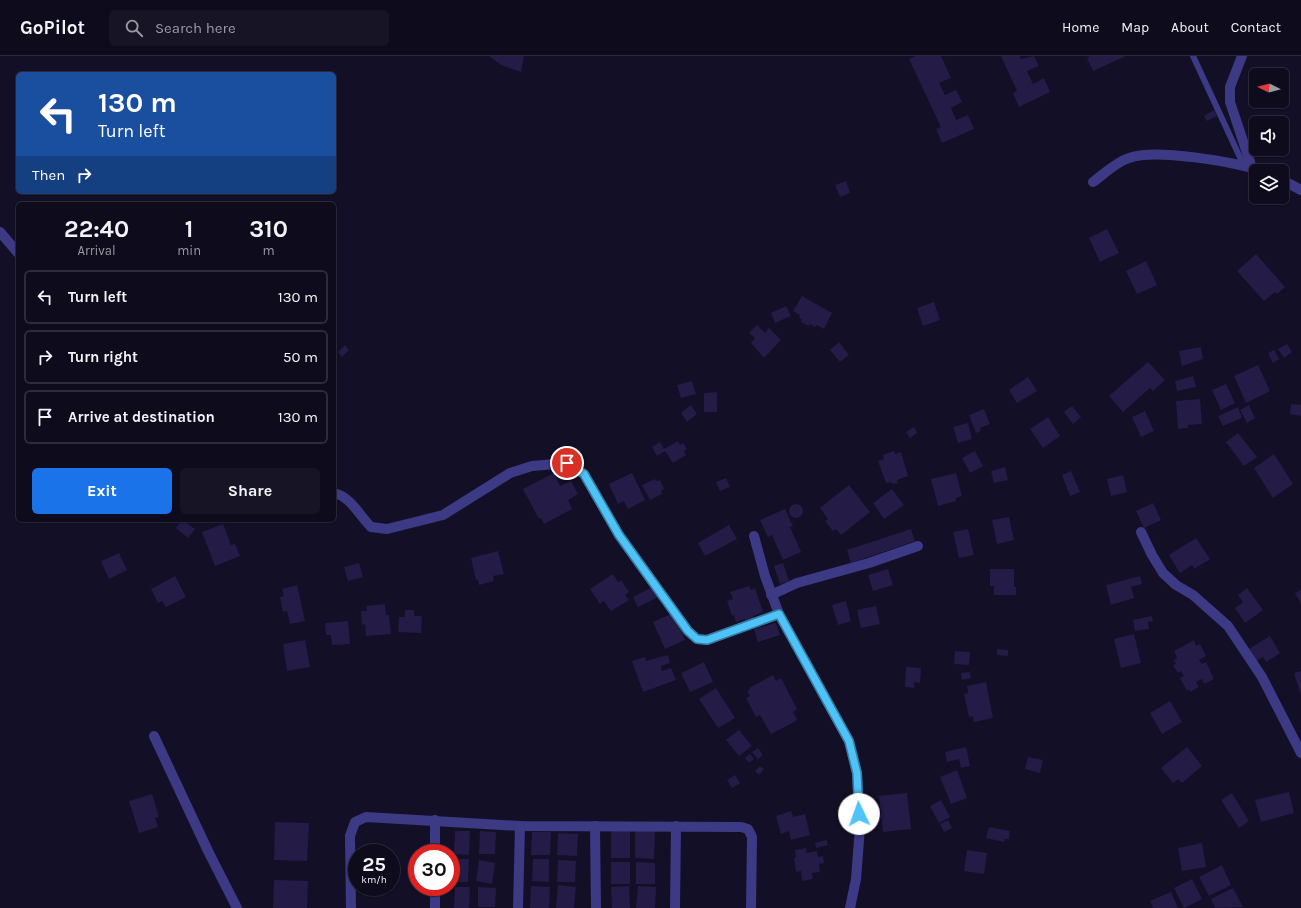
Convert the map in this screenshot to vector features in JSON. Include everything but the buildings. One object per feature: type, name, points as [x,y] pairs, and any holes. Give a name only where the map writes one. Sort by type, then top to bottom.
[{"type":"street","points":[[1242,56],[1230,87],[1230,102],[1252,164]]},
{"type":"street","points":[[1093,182],[1129,158],[1158,153],[1249,167]]},
{"type":"street","points":[[1289,184],[1301,190]]},
{"type":"street","points":[[0,232],[16,251]]},
{"type":"street","points":[[336,493],[341,494],[354,505],[371,527],[387,529],[443,515],[510,473],[532,466],[567,463],[584,474],[619,535],[688,631],[697,639],[707,640],[779,614]]},
{"type":"street","points":[[1141,532],[1163,573],[1176,585],[1199,600],[1228,626],[1262,677],[1301,753]]},
{"type":"street","points":[[754,536],[771,596],[779,614],[849,741],[857,773],[860,828],[856,879],[850,908]]},
{"type":"street","points":[[771,596],[797,583],[869,563],[918,546]]},
{"type":"street","points":[[154,736],[208,851],[237,908]]},
{"type":"street","points":[[351,908],[350,836],[355,822],[366,817],[520,826],[732,826],[748,829],[752,837],[751,908]]},
{"type":"street","points":[[435,820],[435,844]]},
{"type":"street","points":[[518,908],[520,826]]},
{"type":"street","points":[[595,826],[596,908]]},
{"type":"street","points":[[675,908],[676,826]]},
{"type":"street","points":[[435,896],[435,908]]},
{"type":"lane","points":[[1193,56],[1251,164]]},
{"type":"route","points":[[567,463],[584,474],[619,535],[688,631],[697,639],[707,640],[779,614],[849,741],[857,773],[859,814]]}]
